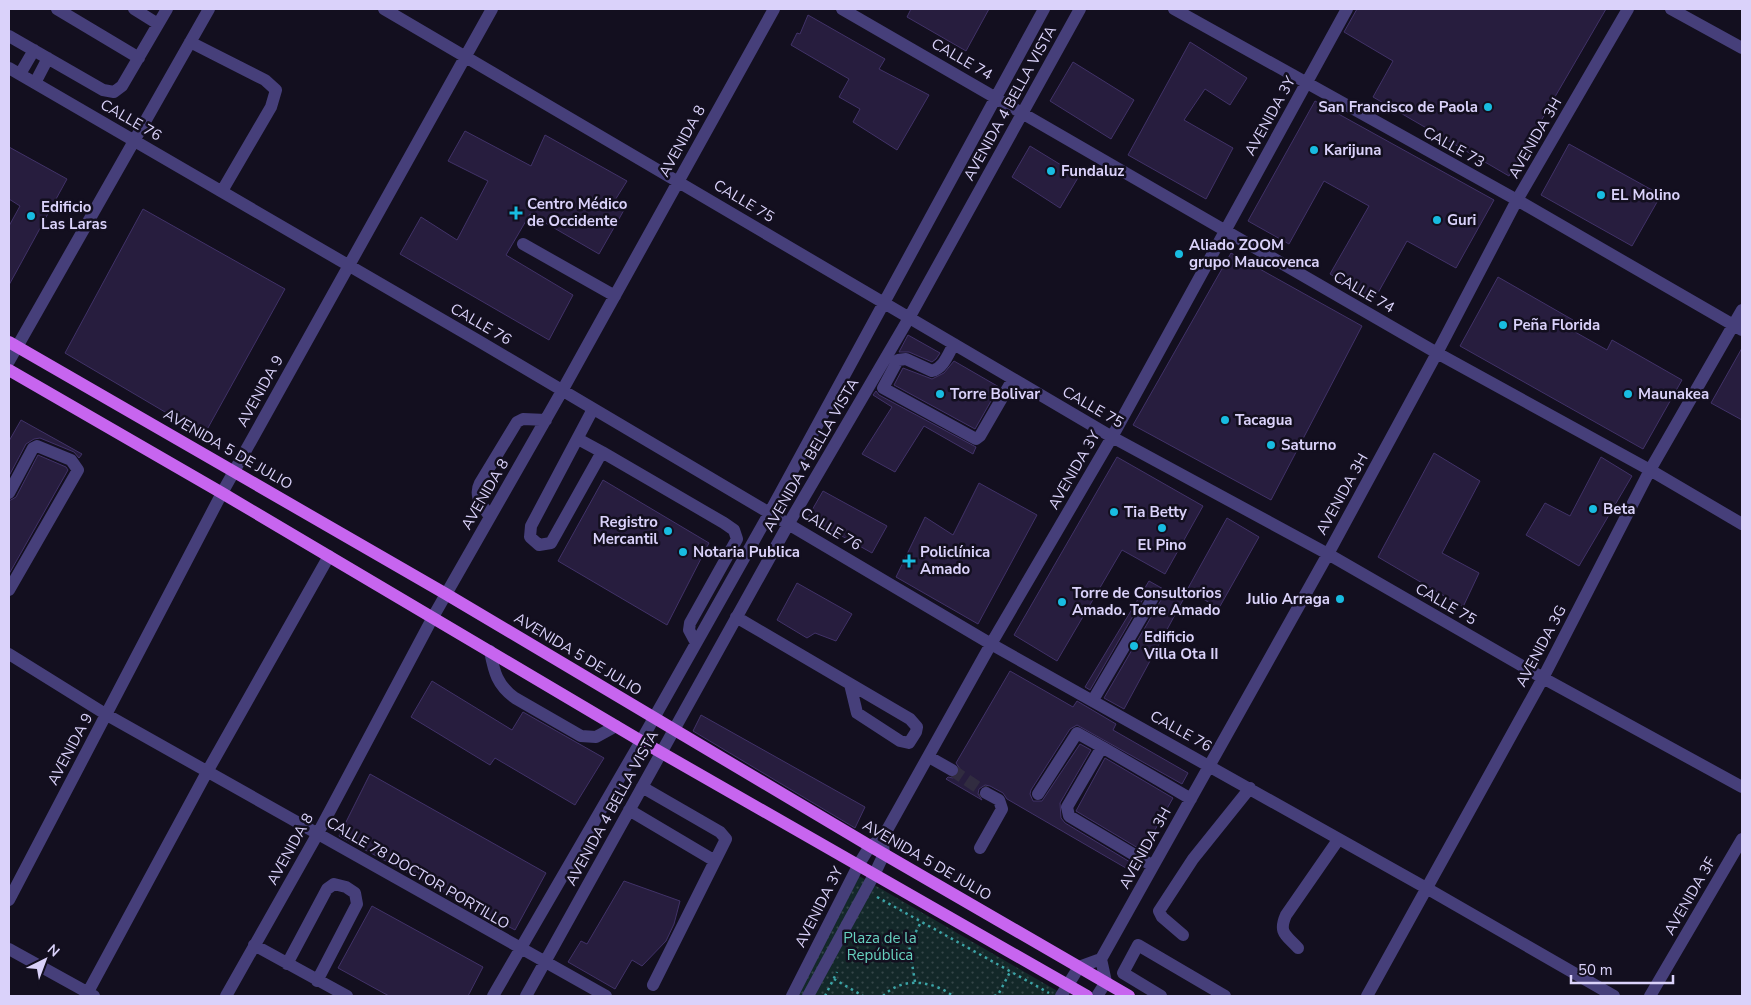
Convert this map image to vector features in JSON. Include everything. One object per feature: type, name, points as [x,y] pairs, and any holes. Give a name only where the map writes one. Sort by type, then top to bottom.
[{"type":"main road","name":"AVENIDA 5 DE JULIO","points":[[13,344],[446,594],[870,846],[1129,996]]},
{"type":"main road","points":[[9,370],[222,493],[641,741],[875,873],[1087,996]]},
{"type":"street","points":[[57,9],[139,58]]},
{"type":"street","points":[[134,9],[158,24]]},
{"type":"street","points":[[9,36],[109,92],[119,90],[122,86],[167,9]]},
{"type":"street","points":[[9,362],[13,344],[135,140],[208,9]]},
{"type":"street","name":"CALLE 75","points":[[384,9],[679,180],[883,303],[1112,437],[1328,554],[1543,678],[1742,787]]},
{"type":"street","name":"AVENIDA 9","points":[[9,900],[222,493],[492,9]]},
{"type":"street","name":"AVENIDA 8","points":[[226,996],[317,835],[433,617],[546,420],[774,9]]},
{"type":"street","name":"CALLE 74","points":[[842,9],[1437,353],[1650,470],[1742,524]]},
{"type":"street","name":"AVENIDA 4 BELLA VISTA","points":[[493,996],[641,741],[770,512],[1044,9]]},
{"type":"street","name":"AVENIDA 4 BELLA VISTA","points":[[526,996],[736,617],[909,318],[1080,9]]},
{"type":"street","name":"CALLE 73","points":[[1174,9],[1517,200],[1738,328]]},
{"type":"street","name":"AVENIDA 3Y","points":[[792,996],[859,864],[870,846],[882,839],[991,644],[1112,437],[1347,9]]},
{"type":"street","name":"AVENIDA 3H","points":[[1101,960],[1328,554],[1517,200],[1628,9]]},
{"type":"street","points":[[1671,9],[1742,48]]},
{"type":"street","points":[[190,42],[265,80],[276,90],[271,107],[222,191]]},
{"type":"street","points":[[14,71],[34,50]]},
{"type":"street","points":[[35,83],[48,58]]},
{"type":"street","name":"CALLE 76","points":[[14,71],[789,523],[991,644],[1250,788],[1338,840],[1428,888],[1614,996]]},
{"type":"street","points":[[523,244],[615,296]]},
{"type":"street","name":"AVENIDA 3G","points":[[1367,996],[1543,678],[1650,470],[1738,328],[1742,310]]},
{"type":"street","points":[[954,344],[943,364],[936,370],[932,371],[906,359],[898,360],[883,388],[976,439],[980,436],[1013,379]]},
{"type":"street","points":[[593,409],[531,526],[530,537],[535,543],[547,545],[554,539],[602,452]]},
{"type":"street","points":[[490,517],[476,494],[480,483],[517,422],[523,419],[546,420]]},
{"type":"street","points":[[578,439],[724,523],[736,534],[736,544],[690,623],[689,630],[696,643]]},
{"type":"street","points":[[9,493],[33,448],[38,446],[71,460],[78,470],[9,590]]},
{"type":"street","points":[[9,949],[92,994],[207,772],[328,556]]},
{"type":"street","points":[[1093,700],[1154,596]]},
{"type":"street","points":[[736,617],[910,718],[917,727],[909,742],[900,741],[857,713],[850,684]]},
{"type":"street","points":[[490,651],[495,676],[500,686],[515,698],[582,736],[596,737],[616,726]]},
{"type":"street","name":"CALLE 78 DOCTOR PORTILLO","points":[[9,654],[107,715],[519,949],[606,996]]},
{"type":"street","points":[[1038,794],[1077,733],[1191,799]]},
{"type":"street","points":[[1102,747],[1067,806],[1067,812],[1069,816],[1153,866]]},
{"type":"street","points":[[929,757],[952,770]]},
{"type":"street","points":[[642,787],[724,835],[726,838],[653,985]]},
{"type":"street","points":[[1183,935],[1162,917],[1159,911],[1193,859],[1250,788]]},
{"type":"street","points":[[980,848],[1002,809],[1000,800],[986,793]]},
{"type":"street","points":[[629,810],[715,861]]},
{"type":"street","points":[[808,996],[884,854],[882,839]]},
{"type":"street","name":"AVENIDA 3F","points":[[1650,996],[1742,839]]},
{"type":"street","points":[[1298,948],[1282,931],[1281,925],[1338,840]]},
{"type":"street","points":[[286,964],[326,889],[334,884],[346,887],[355,893],[357,904],[317,981]]},
{"type":"street","points":[[254,945],[347,996]]},
{"type":"street","points":[[1161,996],[1123,973],[1138,946],[1225,996]]},
{"type":"street","points":[[1061,996],[1079,966],[1101,960],[1106,982],[1098,996]]},
{"type":"street","points":[[806,969],[819,976]]},
{"type":"path","points":[[872,905],[876,897],[1054,996]]},
{"type":"path","points":[[915,982],[909,945],[921,922]]},
{"type":"path","points":[[825,996],[838,971]]},
{"type":"path","points":[[994,996],[998,994],[1010,972]]},
{"type":"path","points":[[834,979],[863,996]]},
{"type":"path","points":[[883,996],[900,986],[915,982],[930,984],[944,989],[953,996]]},
{"type":"green space","name":"Plaza de la República","points":[[859,876],[1066,996],[798,996]]},
{"type":"building","points":[[911,9],[989,9],[966,51],[907,17]]},
{"type":"building","points":[[1357,9],[1606,9],[1509,176],[1373,97],[1393,61],[1344,32]]},
{"type":"building","points":[[808,15],[885,59],[879,69],[929,95],[897,150],[853,122],[860,109],[839,97],[849,79],[791,45],[797,33],[800,34]]},
{"type":"building","points":[[1190,42],[1247,78],[1230,105],[1205,89],[1184,120],[1233,148],[1206,199],[1128,155]]},
{"type":"building","points":[[1073,62],[1134,100],[1111,139],[1050,101]]},
{"type":"building","points":[[1315,101],[1494,200],[1456,268],[1407,241],[1374,300],[1330,274],[1369,206],[1324,181],[1289,244],[1248,221]]},
{"type":"building","name":"Centro Médico de Occidente","points":[[465,131],[531,166],[545,135],[627,181],[612,205],[624,210],[599,254],[530,214],[506,255],[573,295],[549,340],[400,254],[421,217],[457,240],[488,181],[448,161]]},
{"type":"building","name":"EL Molino","points":[[1569,144],[1661,195],[1632,246],[1541,195]]},
{"type":"building","points":[[1030,146],[1079,176],[1060,208],[1012,177]]},
{"type":"building","name":"Edificio Las Laras","points":[[9,147],[67,179],[9,285],[9,226],[20,206],[9,199]]},
{"type":"building","points":[[143,209],[285,289],[204,435],[65,353]]},
{"type":"building","points":[[1231,253],[1362,326],[1271,500],[1133,425]]},
{"type":"building","points":[[1498,277],[1573,320],[1568,328],[1607,350],[1612,340],[1682,380],[1643,449],[1460,346]]},
{"type":"building","points":[[908,335],[940,353],[936,359],[932,362],[909,352],[899,352]]},
{"type":"building","points":[[1742,348],[1742,420],[1711,403]]},
{"type":"building","points":[[954,361],[999,387],[975,429],[894,385],[903,368],[932,379],[944,373]]},
{"type":"building","points":[[876,391],[879,395],[976,447],[973,454],[924,426],[895,472],[862,454],[892,407],[873,395]]},
{"type":"building","points":[[21,420],[82,454],[79,458],[74,452],[40,438],[34,439],[26,444],[9,476],[9,441]]},
{"type":"building","points":[[1434,453],[1480,481],[1442,553],[1479,573],[1463,607],[1378,557]]},
{"type":"building","points":[[38,455],[66,467],[68,470],[9,574],[9,501],[16,497]]},
{"type":"building","points":[[1117,457],[1203,506],[1165,574],[1122,550],[1057,661],[1014,635]]},
{"type":"building","name":"Beta","points":[[1601,457],[1632,476],[1579,566],[1526,535],[1545,503],[1570,516]]},
{"type":"building","points":[[603,480],[709,543],[667,625],[558,561]]},
{"type":"building","points":[[979,483],[1037,515],[978,624],[896,577],[925,517],[953,535]]},
{"type":"building","points":[[823,491],[887,526],[872,553],[808,517]]},
{"type":"building","points":[[1227,518],[1259,537],[1219,608],[1187,590]]},
{"type":"building","name":"Edificio Villa Ota II","points":[[1149,581],[1183,600],[1124,709],[1104,698],[1161,600],[1161,592],[1158,589],[1150,589],[1147,592],[1090,690],[1085,687]]},
{"type":"building","points":[[797,583],[852,614],[836,641],[815,633],[807,638],[777,620]]},
{"type":"building","points":[[1010,671],[1073,707],[1077,701],[1116,724],[1113,730],[1188,773],[1182,784],[1077,725],[1070,729],[1031,790],[1030,794],[1033,801],[1042,801],[1080,744],[1091,750],[1060,803],[1061,818],[1065,823],[1135,865],[1131,871],[1007,799],[1003,793],[990,786],[985,785],[979,789],[978,794],[982,800],[946,779],[948,777],[953,778],[959,774],[960,769],[956,763]]},
{"type":"building","points":[[432,681],[512,730],[523,712],[604,758],[575,805],[495,758],[490,765],[411,717]]},
{"type":"building","points":[[701,715],[865,807],[855,828],[693,731]]},
{"type":"building","points":[[1105,758],[1173,798],[1143,851],[1076,811]]},
{"type":"building","points":[[370,774],[546,873],[515,930],[339,836]]},
{"type":"building","points":[[624,881],[680,901],[674,924],[666,941],[642,966],[632,960],[615,989],[568,962],[581,941],[587,944]]},
{"type":"building","points":[[372,906],[483,967],[468,996],[389,996],[338,968]]},
{"type":"tunnel","points":[[952,770],[986,793]]},
{"type":"place","name":"San Francisco de Paola","points":[[1488,107]]},
{"type":"place","name":"Karijuna","points":[[1314,150]]},
{"type":"place","name":"Fundaluz","points":[[1051,171]]},
{"type":"place","name":"EL Molino","points":[[1601,195]]},
{"type":"place","name":"Centro Médico de Occidente","points":[[516,213]]},
{"type":"place","name":"Edificio Las Laras","points":[[31,216]]},
{"type":"place","name":"Guri","points":[[1437,220]]},
{"type":"place","name":"Aliado ZOOM grupo Maucovenca","points":[[1179,254]]},
{"type":"place","name":"Peña Florida","points":[[1503,325]]},
{"type":"place","name":"Torre Bolivar","points":[[940,394]]},
{"type":"place","name":"Maunakea","points":[[1628,394]]},
{"type":"place","name":"Tacagua","points":[[1225,420]]},
{"type":"place","name":"Saturno","points":[[1271,445]]},
{"type":"place","name":"Beta","points":[[1593,509]]},
{"type":"place","name":"Tia Betty","points":[[1114,512]]},
{"type":"place","name":"El Pino","points":[[1162,528]]},
{"type":"place","name":"Registro Mercantil","points":[[668,531]]},
{"type":"place","name":"Notaria Publica","points":[[683,552]]},
{"type":"place","name":"Policlínica Amado","points":[[909,561]]},
{"type":"place","name":"Julio Arraga","points":[[1340,599]]},
{"type":"place","name":"Torre de Consultorios Amado. Torre Amado","points":[[1062,602]]},
{"type":"place","name":"Edificio Villa Ota II","points":[[1134,646]]}]
